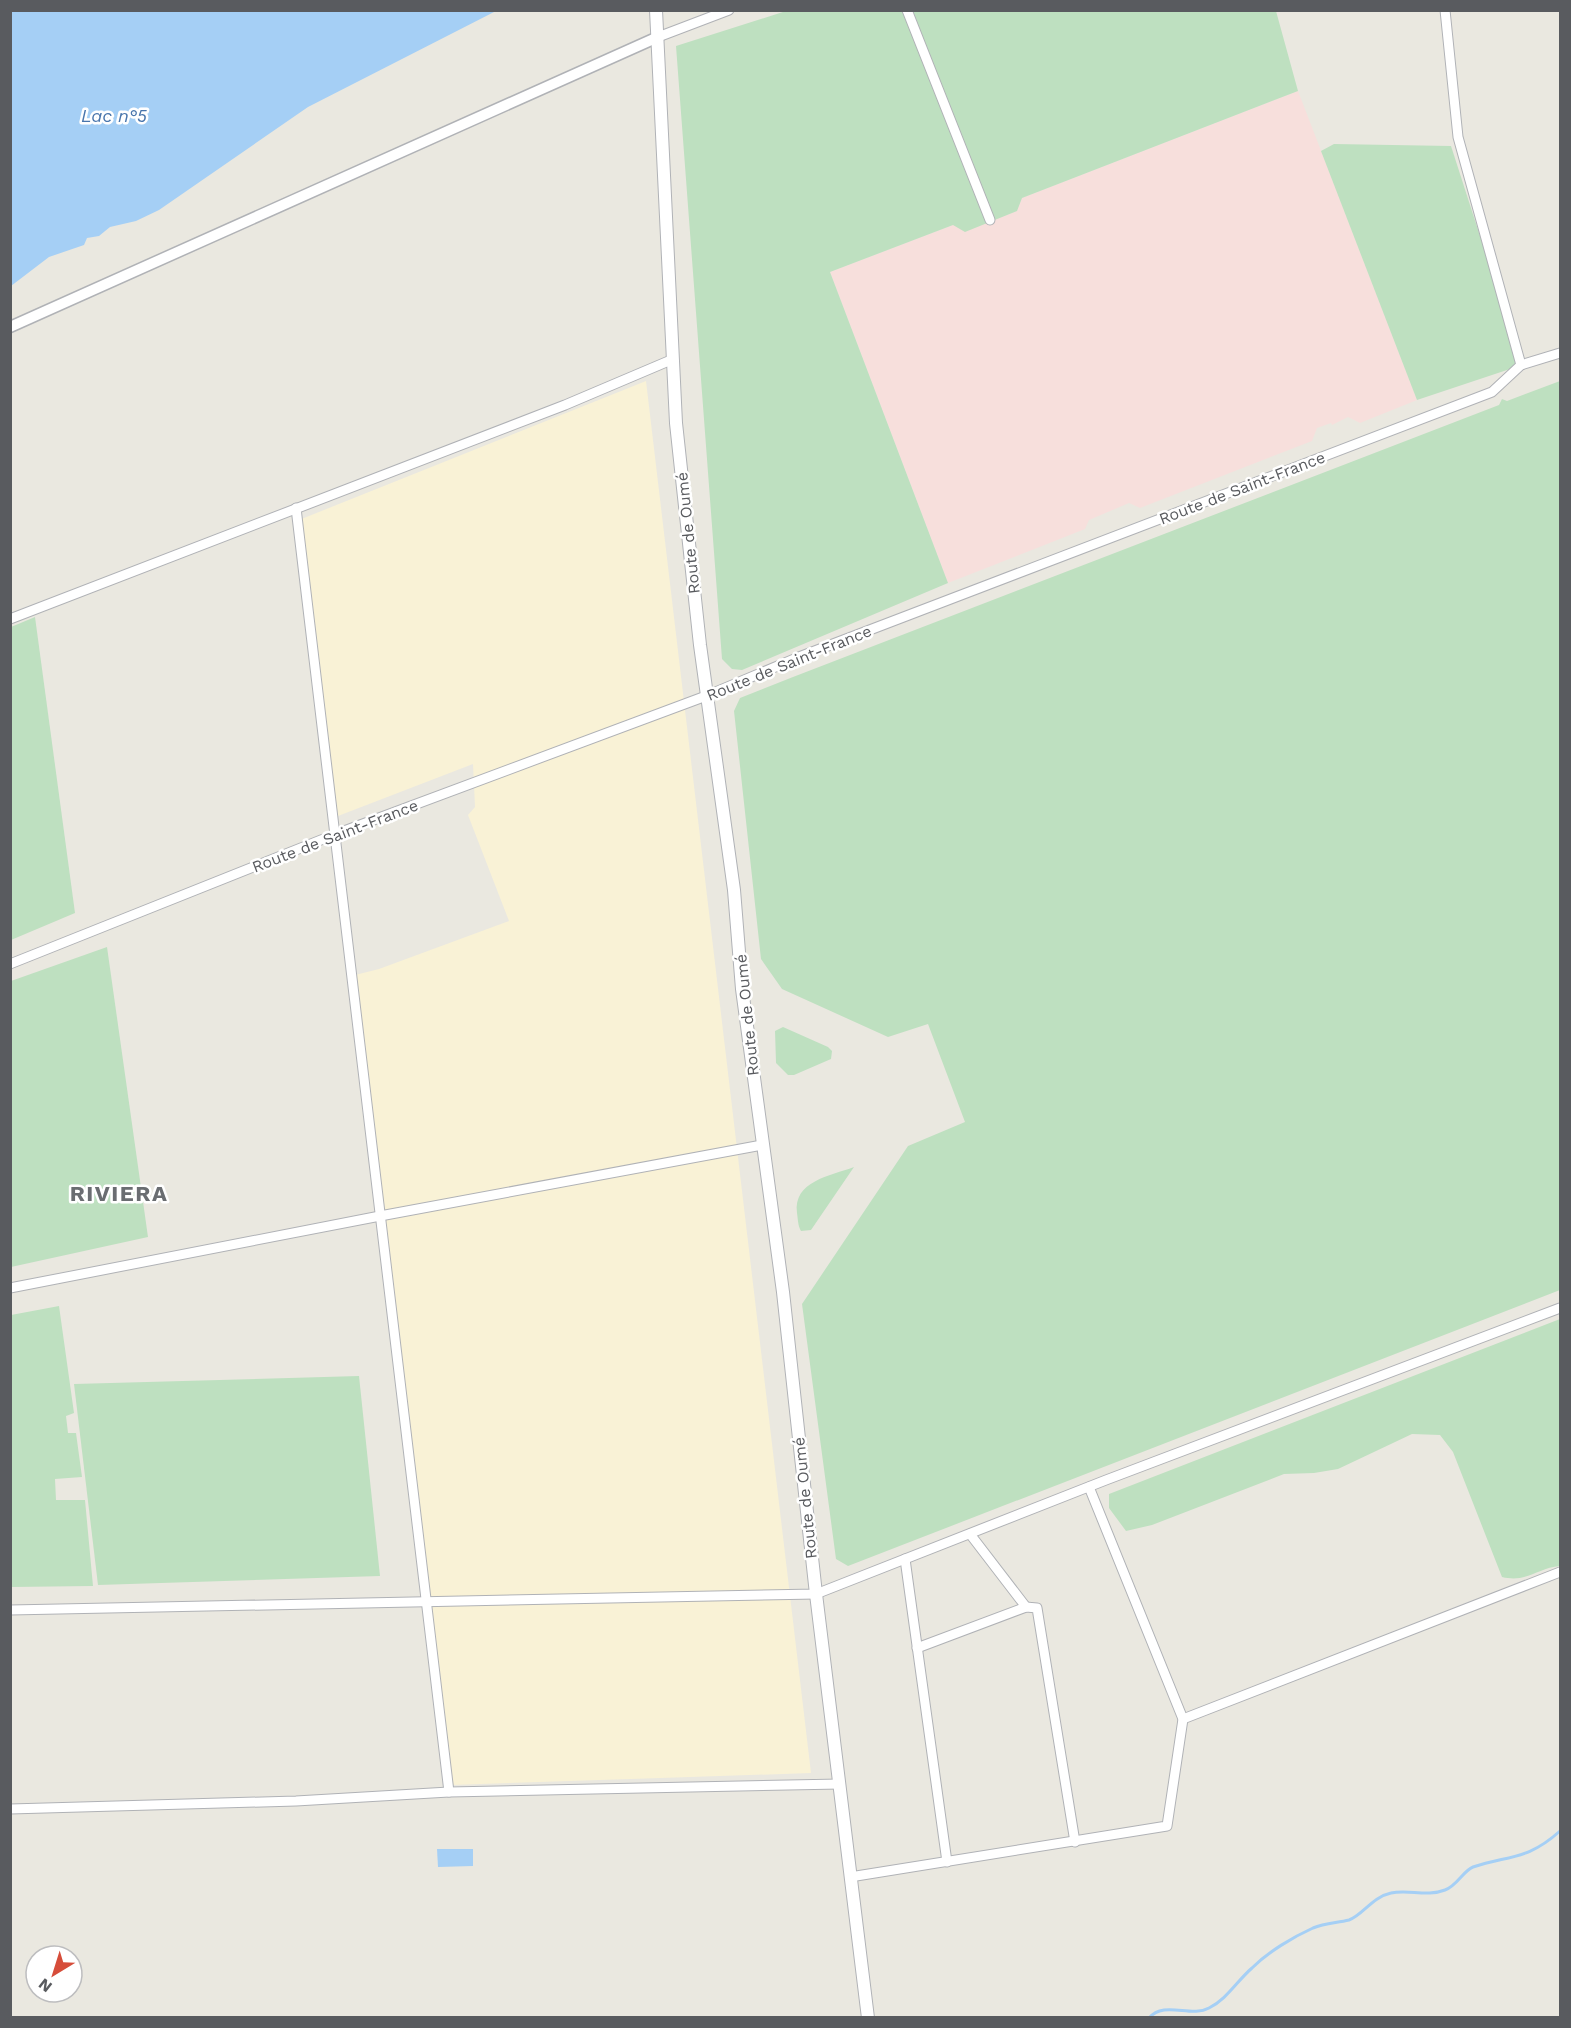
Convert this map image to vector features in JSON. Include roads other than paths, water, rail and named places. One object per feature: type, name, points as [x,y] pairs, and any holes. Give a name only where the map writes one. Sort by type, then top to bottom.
[{"type":"main road","name":"Route de Oumé","points":[[656,10],[671,360],[706,696],[734,890],[742,989],[783,1292],[816,1594],[868,2018]]},
{"type":"street","points":[[10,327],[658,37],[729,10]]},
{"type":"street","points":[[907,10],[990,220]]},
{"type":"street","points":[[1445,10],[1458,137],[1521,365]]},
{"type":"street","name":"Route de Saint-France","points":[[10,964],[336,834],[706,696],[799,657],[1492,392],[1521,365],[1560,353]]},
{"type":"street","points":[[10,619],[565,405],[671,360]]},
{"type":"street","points":[[296,508],[449,1792]]},
{"type":"street","points":[[10,1288],[762,1145]]},
{"type":"street","points":[[10,1610],[816,1594],[1089,1487],[1560,1308]]},
{"type":"street","points":[[850,1876],[1167,1826],[1183,1719],[1089,1487]]},
{"type":"street","points":[[970,1534],[1026,1607]]},
{"type":"street","points":[[905,1560],[947,1862]]},
{"type":"street","points":[[1183,1719],[1560,1572]]},
{"type":"street","points":[[917,1648],[1026,1607],[1036,1608],[1075,1842]]},
{"type":"street","points":[[10,1809],[296,1801],[449,1792],[840,1784]]},
{"type":"water","name":"Lac n°5","points":[[11,10],[496,11],[308,107],[159,210],[136,221],[110,227],[99,236],[87,238],[84,245],[49,257],[11,286]]},
{"type":"water","points":[[437,1849],[473,1849],[473,1866],[438,1867]]},
{"type":"waterway","points":[[1149,2018],[1162,2010],[1202,2011],[1209,2008],[1232,1990],[1265,1956],[1305,1932],[1322,1925],[1354,1918],[1384,1895],[1404,1892],[1431,1893],[1445,1890],[1473,1867],[1528,1852],[1560,1831]]},
{"type":"district","name":"RIVIERA","points":[[119,1193]]}]
